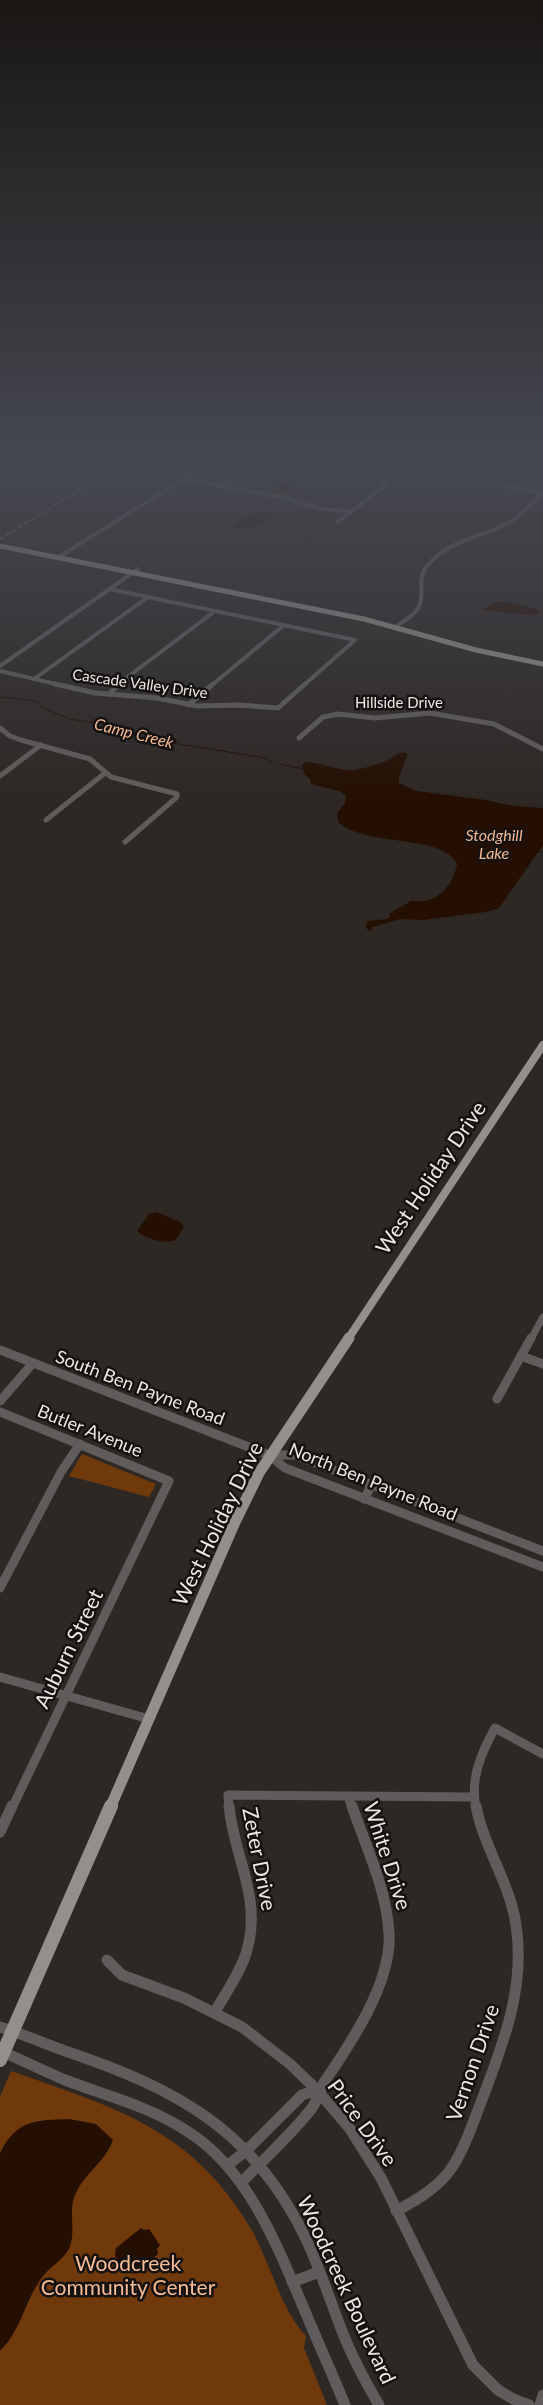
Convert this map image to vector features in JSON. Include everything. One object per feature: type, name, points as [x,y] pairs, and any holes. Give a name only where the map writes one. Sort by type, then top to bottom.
[{"type":"main road","points":[[137,571],[394,625],[464,643],[543,660]]},
{"type":"main road","points":[[394,625],[476,650],[543,664]]},
{"type":"main road","name":"West Holiday Drive","points":[[1,2054],[13,2031],[235,1522],[269,1455],[543,1044]]},
{"type":"street","points":[[0,666],[136,571]]},
{"type":"street","points":[[394,625],[413,614],[420,604],[419,589],[423,571]]},
{"type":"street","points":[[109,589],[284,625]]},
{"type":"street","points":[[34,679],[148,597]]},
{"type":"street","points":[[109,694],[117,685],[215,611]]},
{"type":"street","points":[[188,704],[284,625]]},
{"type":"street","name":"Cascade Valley Drive","points":[[0,671],[109,694],[157,698],[209,706],[239,705],[278,708],[355,640],[284,625]]},
{"type":"street","name":"Hillside Drive","points":[[299,738],[323,717],[338,714],[375,718],[430,713],[469,718],[510,730],[543,749]]},
{"type":"street","points":[[0,728],[10,736],[90,759],[105,773],[121,780],[176,794],[177,797],[125,842]]},
{"type":"street","points":[[0,776],[41,745]]},
{"type":"street","points":[[46,820],[105,773]]},
{"type":"street","points":[[498,1399],[543,1317]]},
{"type":"street","name":"South Ben Payne Road","points":[[0,1350],[269,1455]]},
{"type":"street","points":[[522,1356],[543,1364]]},
{"type":"street","points":[[0,1401],[33,1363]]},
{"type":"street","name":"Butler Avenue","points":[[0,1412],[168,1480]]},
{"type":"street","points":[[0,1588],[61,1472],[80,1444]]},
{"type":"street","name":"North Ben Payne Road","points":[[269,1455],[295,1455],[543,1552]]},
{"type":"street","name":"North Ben Payne Road","points":[[269,1455],[285,1468],[542,1564]]},
{"type":"street","name":"Auburn Street","points":[[0,1832],[168,1480]]},
{"type":"street","points":[[364,1498],[372,1485]]},
{"type":"street","points":[[0,1677],[149,1719]]},
{"type":"street","name":"Vernon Drive","points":[[396,2211],[414,2202],[435,2187],[459,2157],[501,2052],[514,2006],[519,1958],[514,1913],[508,1890],[479,1822],[474,1797],[479,1763],[495,1728],[543,1754]]},
{"type":"street","name":"Zeter Drive","points":[[215,2012],[247,1952],[253,1921],[249,1888],[231,1825],[228,1795],[348,1796]]},
{"type":"street","points":[[348,1796],[474,1797]]},
{"type":"street","name":"White Drive","points":[[241,2184],[313,2107],[317,2090],[348,2047],[381,1978],[389,1949],[390,1924],[386,1908],[348,1796]]},
{"type":"street","name":"Price Drive","points":[[107,1960],[122,1975],[171,1992],[215,2012],[242,2027],[266,2045],[317,2090],[364,2150],[381,2178],[473,2365],[496,2389],[515,2400],[529,2405]]},
{"type":"street","name":"Woodcreek Boulevard","points":[[0,2027],[105,2063],[163,2088],[187,2101],[247,2150],[272,2179],[305,2237],[355,2362],[379,2405]]},
{"type":"street","points":[[1,2054],[66,2080],[111,2095],[160,2116],[191,2133],[228,2165],[262,2217],[345,2405]]},
{"type":"street","name":"White Drive","points":[[228,2165],[247,2150],[302,2095],[317,2090]]},
{"type":"street","points":[[292,2282],[319,2272]]},
{"type":"street","points":[[540,2405],[543,2395]]},
{"type":"green space","points":[[82,1454],[156,1484],[149,1497],[69,1476]]},
{"type":"green space","name":"Woodcreek Community Center","points":[[11,2071],[116,2110],[176,2144],[203,2167],[228,2195],[258,2242],[290,2313],[306,2336],[304,2348],[327,2405],[0,2405],[0,2097]]},
{"type":"water","points":[[500,601],[537,609],[540,613],[531,615],[481,610]]},
{"type":"water","name":"Stodghill Lake","points":[[403,752],[408,754],[399,777],[399,783],[416,791],[486,800],[514,806],[543,808],[543,845],[499,908],[486,912],[423,920],[400,919],[373,927],[370,931],[366,928],[367,921],[387,919],[391,916],[389,915],[391,913],[410,901],[426,901],[443,892],[451,882],[457,864],[449,854],[436,848],[367,835],[351,830],[338,822],[337,813],[345,803],[346,796],[339,791],[311,784],[310,779],[304,774],[302,766],[305,762],[310,762],[356,770],[386,761]]},
{"type":"water","points":[[157,1212],[182,1223],[184,1227],[175,1240],[166,1242],[155,1240],[137,1231],[149,1214]]},
{"type":"water","points":[[69,2119],[96,2124],[113,2140],[105,2155],[84,2179],[76,2193],[72,2205],[72,2237],[67,2252],[44,2275],[32,2294],[19,2324],[0,2351],[0,2153],[13,2134],[28,2124],[37,2121]]},
{"type":"water","points":[[141,2228],[144,2230],[149,2229],[160,2245],[157,2249],[158,2254],[134,2274],[126,2273],[115,2256],[116,2248]]},
{"type":"waterway","name":"Camp Creek","points":[[0,697],[36,701],[43,708],[69,719],[115,726],[142,738],[266,758],[272,762]]},
{"type":"waterway","name":"Camp Creek","points":[[279,764],[304,769]]},
{"type":"waterway","name":"Camp Creek","points":[[537,851],[543,852]]}]
